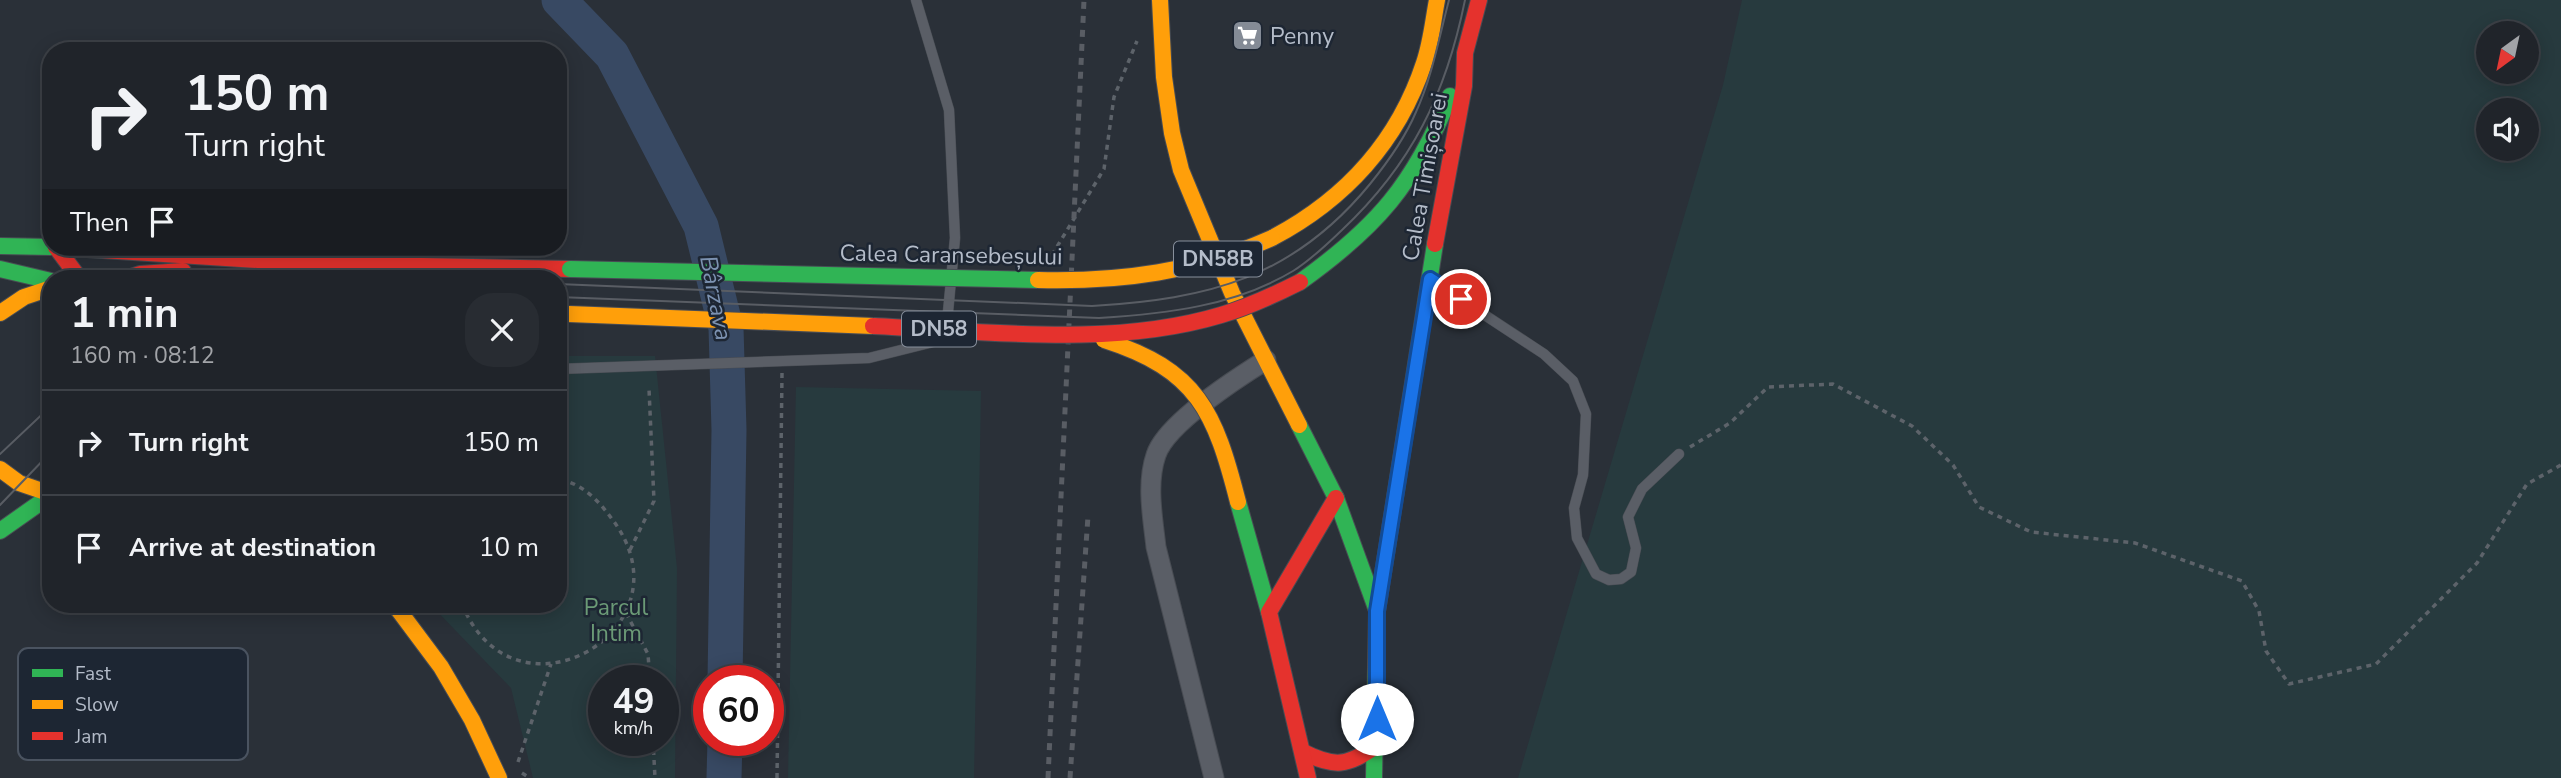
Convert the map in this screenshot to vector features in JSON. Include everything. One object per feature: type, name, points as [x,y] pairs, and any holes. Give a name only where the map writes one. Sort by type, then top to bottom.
[{"type":"main road","name":"Calea Timișoarei","points":[[1160,0],[1164,77],[1172,133],[1181,170],[1232,293],[1336,498],[1332,541],[1377,611]]},
{"type":"main road","name":"Calea Caransebeșului","points":[[195,256],[320,264],[1087,281],[1136,279],[1195,268],[1241,253],[1272,238],[1309,218],[1343,189],[1391,132],[1405,106],[1423,64],[1437,0]]},
{"type":"main road","name":"Calea Timișoarei","points":[[1374,778],[1377,611],[1464,86],[1465,53],[1479,0]]},
{"type":"main road","name":"DN58","points":[[567,318],[1083,335],[1146,331],[1215,319],[1252,307],[1300,282],[1353,242],[1376,218],[1400,189],[1442,117],[1465,53]]},
{"type":"main road","name":"Calea Caransebeșului","points":[[0,246],[42,247]]},
{"type":"main road","points":[[61,256],[73,270]]},
{"type":"main road","name":"Calea Caransebeșului","points":[[186,270],[320,264]]},
{"type":"main road","points":[[0,269],[42,279]]},
{"type":"main road","points":[[0,313],[9,304],[42,291]]},
{"type":"main road","points":[[1083,335],[1139,351],[1158,360],[1184,380],[1207,411],[1220,437],[1269,612],[1308,778]]},
{"type":"main road","points":[[0,469],[19,483],[42,491]]},
{"type":"main road","points":[[1269,612],[1332,541],[1336,498]]},
{"type":"main road","points":[[0,531],[42,501]]},
{"type":"main road","points":[[401,613],[441,667],[472,720],[499,778]]},
{"type":"main road","points":[[1303,752],[1333,765],[1346,764],[1376,746]]},
{"type":"street","points":[[1214,778],[1156,547],[1152,474],[1162,442],[1176,427],[1243,374],[1266,360]]},
{"type":"lane","points":[[567,369],[869,358],[933,342],[948,312],[955,238],[949,110],[916,0]]},
{"type":"lane","points":[[1430,279],[1544,355],[1573,381],[1586,414],[1583,475],[1574,508],[1577,538],[1596,574],[1609,580],[1621,579],[1631,572],[1636,548],[1628,517],[1642,489],[1679,453]]},
{"type":"path","points":[[1051,256],[1058,249],[1104,169],[1114,97],[1139,37]]},
{"type":"path","points":[[777,778],[782,368]]},
{"type":"path","points":[[1679,453],[1730,423],[1768,387],[1833,384],[1912,426],[1954,465],[1979,507],[1989,512],[2031,532],[2135,543],[2242,580],[2259,611],[2266,651],[2289,684],[2376,664],[2477,563],[2527,484],[2561,465]]},
{"type":"path","points":[[630,550],[654,501],[649,389]]},
{"type":"path","points":[[467,613],[478,632],[499,650],[524,661],[551,664],[582,657],[608,639],[626,612],[634,582],[630,550],[615,522],[596,498],[567,480]]},
{"type":"path","points":[[626,612],[648,654],[649,665]]},
{"type":"path","points":[[516,769],[551,664]]},
{"type":"path","points":[[654,756],[655,778]]},
{"type":"green space","points":[[1742,0],[2561,0],[2561,778],[1518,778],[1723,85]]},
{"type":"green space","name":"Parcul Intim","points":[[567,356],[655,356],[677,568],[676,665],[588,665],[588,756],[675,756],[675,778],[533,778],[511,688],[439,613],[567,613]]},
{"type":"green space","points":[[796,387],[981,391],[974,778],[788,778]]},
{"type":"waterway","name":"Bârzava","points":[[559,0],[612,55],[701,226],[726,328],[729,430],[725,665]]},
{"type":"waterway","name":"Bârzava","points":[[724,778],[725,756]]},
{"type":"tram line","points":[[567,284],[1092,306],[1174,297],[1246,278],[1311,242],[1341,216],[1370,184],[1395,150],[1422,99],[1449,0]]},
{"type":"tram line","points":[[567,297],[1099,318],[1174,311],[1248,293],[1293,271],[1312,257],[1367,205],[1388,179],[1407,153],[1436,97],[1448,66],[1465,0]]},
{"type":"tram line","points":[[0,454],[42,414]]},
{"type":"tram line","points":[[0,505],[42,461]]},
{"type":"railway","points":[[1048,778],[1084,0]]},
{"type":"railway","points":[[1070,778],[1088,516]]},
{"type":"traffic: fast","points":[[1300,282],[1351,242],[1390,201],[1422,154],[1450,96]]},
{"type":"traffic: fast","points":[[1374,778],[1377,611],[1435,244]]},
{"type":"traffic: fast","points":[[0,246],[42,247]]},
{"type":"traffic: fast","points":[[0,269],[42,279]]},
{"type":"traffic: fast","points":[[570,269],[1038,280]]},
{"type":"traffic: fast","points":[[1299,425],[1336,498],[1376,608]]},
{"type":"traffic: fast","points":[[0,531],[42,501]]},
{"type":"traffic: fast","points":[[1238,502],[1269,612]]},
{"type":"traffic: slow","points":[[1160,0],[1164,77],[1172,133],[1181,170],[1232,293],[1299,425]]},
{"type":"traffic: slow","points":[[1272,238],[1298,223],[1345,187],[1383,143],[1413,92],[1424,63],[1437,0]]},
{"type":"traffic: slow","points":[[1038,280],[1128,277],[1186,267],[1244,250],[1272,238]]},
{"type":"traffic: slow","points":[[0,313],[24,297],[42,291]]},
{"type":"traffic: slow","points":[[569,314],[873,326]]},
{"type":"traffic: slow","points":[[1104,340],[1161,365],[1198,398],[1221,443],[1238,502]]},
{"type":"traffic: slow","points":[[0,469],[19,483],[42,491]]},
{"type":"traffic: slow","points":[[401,613],[441,667],[472,720],[499,778]]},
{"type":"traffic: jam","points":[[1435,244],[1464,86],[1465,53],[1479,0]]},
{"type":"traffic: jam","points":[[63,256],[73,270]]},
{"type":"traffic: jam","points":[[196,256],[320,264],[570,269]]},
{"type":"traffic: jam","points":[[873,326],[1048,335],[1136,331],[1221,315],[1300,282]]},
{"type":"traffic: jam","points":[[1308,778],[1269,612],[1336,498]]},
{"type":"traffic: jam","points":[[1303,752],[1324,761],[1341,762],[1357,758],[1376,746]]},
{"type":"place","name":"Penny","points":[[1247,36]]},
{"type":"route","points":[[1377,719],[1377,611],[1430,279],[1461,299]]}]
